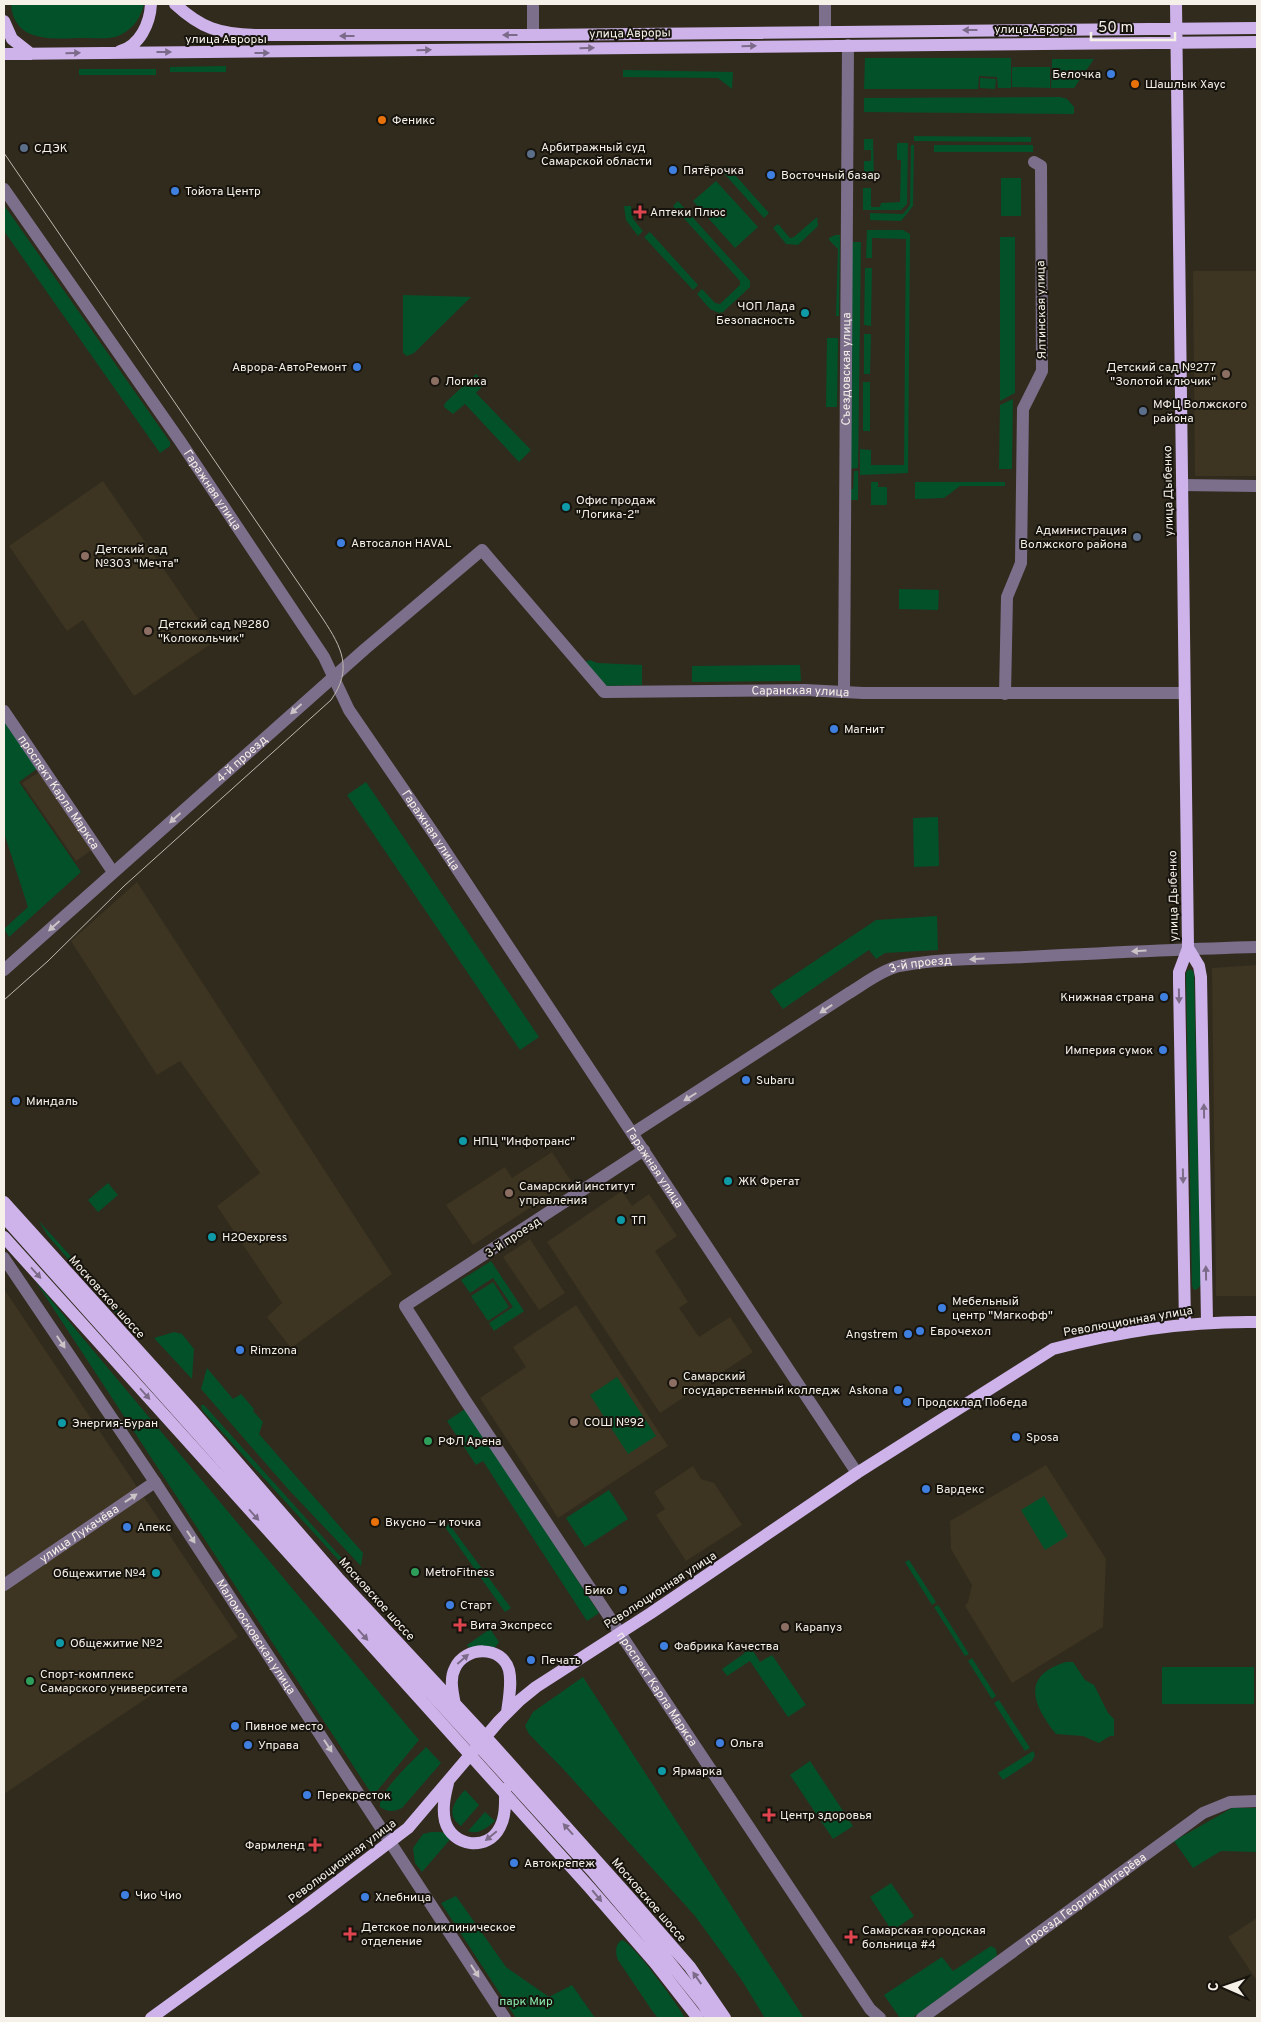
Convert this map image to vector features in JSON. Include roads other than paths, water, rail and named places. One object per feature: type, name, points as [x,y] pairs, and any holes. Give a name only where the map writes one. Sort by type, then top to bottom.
[{"type":"main road","points":[[115,52],[125,50],[137,41],[146,27],[151,4]]},
{"type":"main road","name":"улица Авроры","points":[[175,4],[200,24],[212,30],[234,35],[533,35],[1257,28]]},
{"type":"main road","name":"улица Дыбенко","points":[[1176,4],[1188,948],[1181,967],[1179,981],[1185,1324]]},
{"type":"main road","points":[[4,21],[12,39],[31,54]]},
{"type":"main road","name":"улица Авроры","points":[[4,54],[1257,42]]},
{"type":"main road","name":"улица Дыбенко","points":[[1188,948],[1199,966],[1207,1322]]},
{"type":"main road","name":"Московское шоссе","points":[[4,1202],[192,1410],[338,1578],[454,1703],[505,1792],[655,1963],[698,2018]]},
{"type":"main road","name":"Московское шоссе","points":[[4,1217],[328,1580],[594,1872],[663,1954],[712,2018]]},
{"type":"main road","name":"Московское шоссе","points":[[4,1237],[479,1745],[690,1967],[725,2018]]},
{"type":"main road","name":"Революционная улица","points":[[151,2018],[408,1828],[507,1712],[536,1687],[857,1473],[1053,1349],[1081,1341],[1185,1324],[1257,1322]]},
{"type":"main road","points":[[456,1719],[452,1682],[456,1665],[466,1655],[486,1651],[496,1654],[504,1660],[508,1668],[510,1692],[507,1712]]},
{"type":"main road","points":[[448,1783],[444,1802],[445,1822],[456,1838],[469,1844],[487,1841],[500,1828],[503,1818],[504,1773]]},
{"type":"street","points":[[533,4],[533,35]]},
{"type":"street","points":[[825,4],[825,31]]},
{"type":"street","name":"Съездовская улица","points":[[844,691],[848,45]]},
{"type":"street","name":"Ялтинская улица","points":[[1005,694],[1007,597],[1021,563],[1023,409],[1042,371],[1041,166],[1034,162]]},
{"type":"street","name":"Гаражная улица","points":[[4,189],[180,442],[324,657],[349,710],[633,1133],[857,1473]]},
{"type":"street","points":[[1182,485],[1257,486]]},
{"type":"street","name":"Саранская улица","points":[[482,550],[604,692],[806,690],[1005,694],[1184,694]]},
{"type":"street","name":"4-й проезд","points":[[4,970],[333,677],[482,550]]},
{"type":"street","name":"проспект Карла Маркса","points":[[4,711],[113,872]]},
{"type":"street","name":"3-й проезд","points":[[633,1133],[849,993],[898,966],[946,961],[1188,948],[1257,948]]},
{"type":"street","points":[[1181,967],[1192,964],[1199,966]]},
{"type":"street","name":"3-й проезд","points":[[405,1306],[644,1150]]},
{"type":"street","name":"Маломосковская улица","points":[[4,1258],[155,1482],[506,2018]]},
{"type":"street","name":"проспект Карла Маркса","points":[[405,1306],[619,1633],[864,2001],[880,2018]]},
{"type":"street","name":"улица Лукачёва","points":[[4,1585],[155,1482]]},
{"type":"street","name":"проезд Георгия Митерёва","points":[[922,2018],[1202,1813],[1230,1802],[1257,1801]]},
{"type":"tram line","points":[[4,153],[323,619],[340,649],[343,668],[338,689],[331,700],[124,886],[48,961],[4,1000]]},
{"type":"place","name":"Белочка","points":[[1111,74]]},
{"type":"place","name":"Шашлык Хаус","points":[[1135,84]]},
{"type":"place","name":"Феникс","points":[[382,120]]},
{"type":"place","name":"СДЭК","points":[[24,148]]},
{"type":"place","name":"Арбитражный суд Самарской области","points":[[531,154]]},
{"type":"place","name":"Пятёрочка","points":[[673,170]]},
{"type":"place","name":"Восточный базар","points":[[771,175]]},
{"type":"place","name":"Тойота Центр","points":[[175,191]]},
{"type":"place","name":"Аптеки Плюс","points":[[640,212]]},
{"type":"place","name":"ЧОП Лада Безопасность","points":[[805,313]]},
{"type":"place","name":"Аврора-АвтоРемонт","points":[[357,367]]},
{"type":"place","name":"Детский сад №277 \"Золотой ключик\"","points":[[1226,374]]},
{"type":"place","name":"Логика","points":[[435,381]]},
{"type":"place","name":"МФЦ Волжского района","points":[[1143,411]]},
{"type":"place","name":"Офис продаж \"Логика-2\"","points":[[566,507]]},
{"type":"place","name":"Администрация Волжского района","points":[[1137,537]]},
{"type":"place","name":"Автосалон HAVAL","points":[[341,543]]},
{"type":"place","name":"Детский сад №303 \"Мечта\"","points":[[85,556]]},
{"type":"place","name":"Детский сад №280 \"Колокольчик\"","points":[[148,631]]},
{"type":"place","name":"Магнит","points":[[834,729]]},
{"type":"place","name":"Книжная страна","points":[[1164,997]]},
{"type":"place","name":"Империя сумок","points":[[1163,1050]]},
{"type":"place","name":"Subaru","points":[[746,1080]]},
{"type":"place","name":"Миндаль","points":[[16,1101]]},
{"type":"place","name":"НПЦ \"Инфотранс\"","points":[[463,1141]]},
{"type":"place","name":"ЖК Фрегат","points":[[728,1181]]},
{"type":"place","name":"Самарский институт управления","points":[[509,1193]]},
{"type":"place","name":"ТП","points":[[621,1220]]},
{"type":"place","name":"H2Oexpress","points":[[212,1237]]},
{"type":"place","name":"Мебельный центр \"Мягкофф\"","points":[[942,1308]]},
{"type":"place","name":"Еврочехол","points":[[920,1331]]},
{"type":"place","name":"Angstrem","points":[[908,1334]]},
{"type":"place","name":"Rimzona","points":[[240,1350]]},
{"type":"place","name":"Самарский государственный колледж","points":[[673,1383]]},
{"type":"place","name":"Askona","points":[[898,1390]]},
{"type":"place","name":"Продсклад Победа","points":[[907,1402]]},
{"type":"place","name":"СОШ №92","points":[[574,1422]]},
{"type":"place","name":"Энергия-Буран","points":[[62,1423]]},
{"type":"place","name":"Sposa","points":[[1016,1437]]},
{"type":"place","name":"РФЛ Арена","points":[[428,1441]]},
{"type":"place","name":"Вардекс","points":[[926,1489]]},
{"type":"place","name":"Вкусно — и точка","points":[[375,1522]]},
{"type":"place","name":"Апекс","points":[[127,1527]]},
{"type":"place","name":"MetroFitness","points":[[415,1572]]},
{"type":"place","name":"Общежитие №4","points":[[156,1573]]},
{"type":"place","name":"Бико","points":[[623,1590]]},
{"type":"place","name":"Старт","points":[[450,1605]]},
{"type":"place","name":"Вита Экспресс","points":[[460,1625]]},
{"type":"place","name":"Карапуз","points":[[785,1627]]},
{"type":"place","name":"Общежитие №2","points":[[60,1643]]},
{"type":"place","name":"Фабрика Качества","points":[[664,1646]]},
{"type":"place","name":"Печать","points":[[531,1660]]},
{"type":"place","name":"Спорт-комплекс Самарского университета","points":[[30,1681]]},
{"type":"place","name":"Пивное место","points":[[235,1726]]},
{"type":"place","name":"Ольга","points":[[720,1743]]},
{"type":"place","name":"Управа","points":[[248,1745]]},
{"type":"place","name":"Ярмарка","points":[[662,1771]]},
{"type":"place","name":"Перекресток","points":[[307,1795]]},
{"type":"place","name":"Центр здоровья","points":[[769,1815]]},
{"type":"place","name":"Фармленд","points":[[315,1845]]},
{"type":"place","name":"Автокрепеж","points":[[514,1863]]},
{"type":"place","name":"Чио Чио","points":[[125,1895]]},
{"type":"place","name":"Хлебница","points":[[365,1897]]},
{"type":"place","name":"Детское поликлиническое отделение","points":[[350,1934]]},
{"type":"place","name":"Самарская городская больница #4","points":[[851,1937]]},
{"type":"park label","name":"парк Мир","points":[[526,2001]]}]
